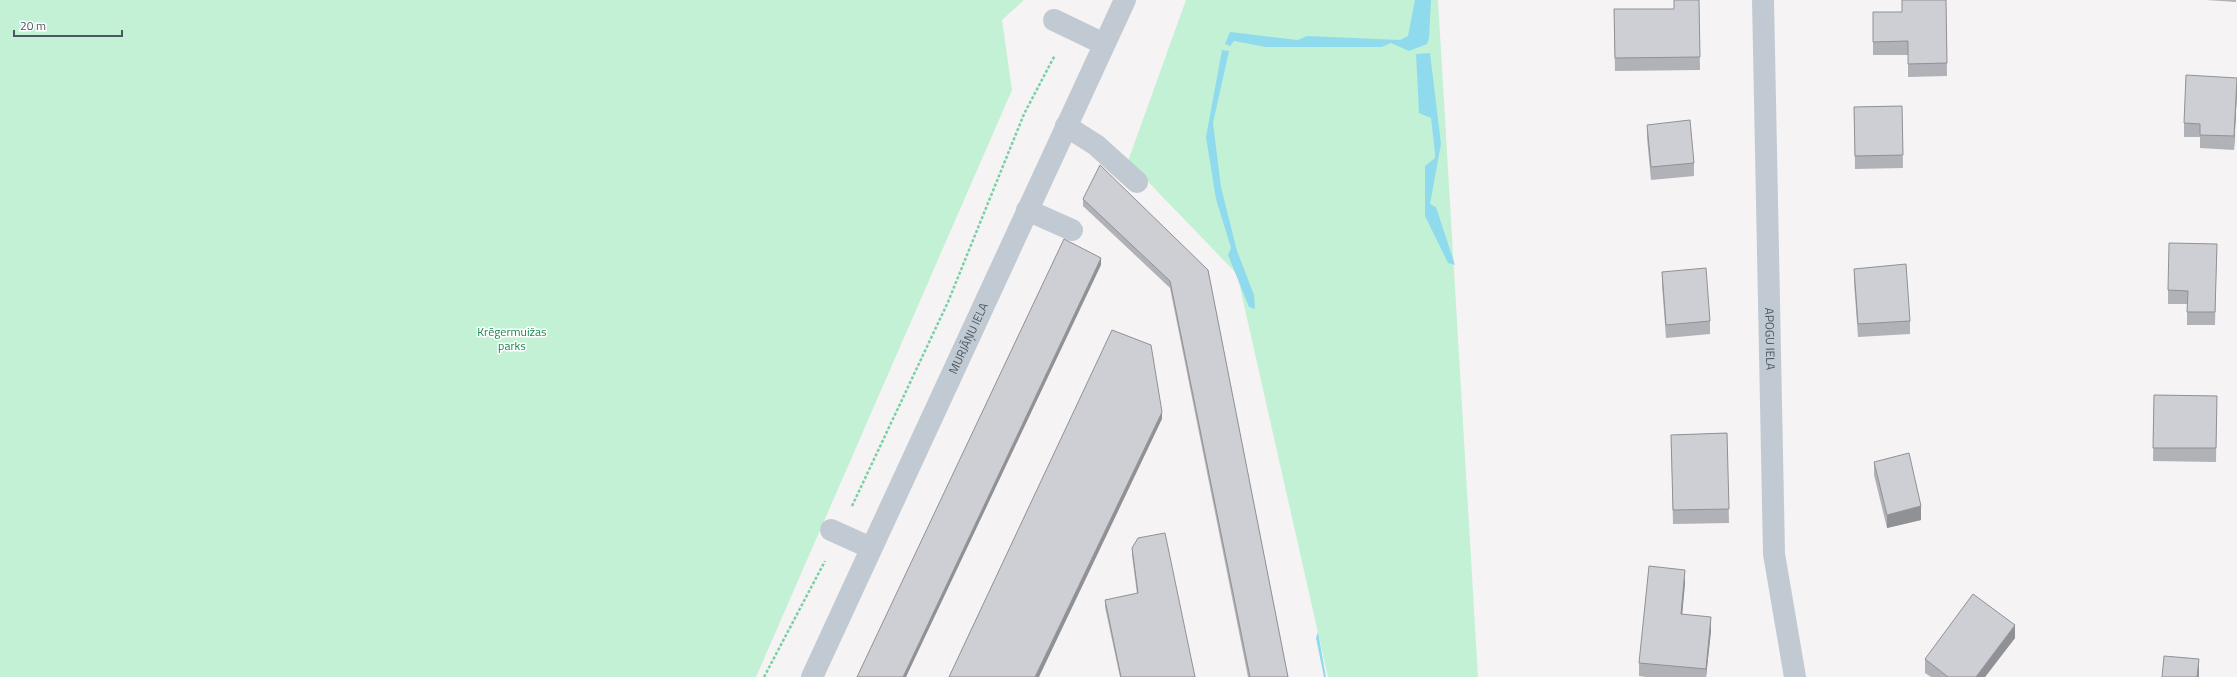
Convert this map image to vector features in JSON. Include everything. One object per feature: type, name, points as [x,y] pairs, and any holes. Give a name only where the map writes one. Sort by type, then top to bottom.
[{"type":"street","name":"MURJĀŅU IELA","points":[[812,677],[1125,0]]},
{"type":"street","name":"APOGU IELA","points":[[1763,0],[1774,554],[1795,677]]},
{"type":"street","points":[[1061,23],[1104,44]]},
{"type":"street","points":[[1066,126],[1096,145],[1137,182]]},
{"type":"street","points":[[1027,210],[1072,230]]},
{"type":"street","points":[[835,532],[871,548]]},
{"type":"path","points":[[764,677],[948,302],[1061,23]]},
{"type":"green space","name":"Krēgermuižas parks","points":[[0,0],[1024,0],[1002,20],[1012,90],[756,677],[0,677]]},
{"type":"green space","points":[[1186,0],[1438,0],[1478,677],[1328,677],[1237,274],[1128,161]]},
{"type":"water","points":[[1415,0],[1431,0],[1429,38],[1427,44],[1409,51],[1391,43],[1382,47],[1266,47],[1234,41],[1230,46],[1225,44],[1230,32],[1298,40],[1307,36],[1400,40],[1408,36]]},
{"type":"water","points":[[1222,50],[1229,51],[1213,123],[1221,187],[1237,251],[1254,295],[1255,309],[1249,307],[1228,255],[1231,248],[1216,199],[1206,137]]},
{"type":"water","points":[[1430,53],[1441,144],[1430,204],[1436,207],[1455,265],[1448,263],[1425,216],[1425,166],[1435,158],[1435,153],[1431,118],[1419,113],[1416,54]]},
{"type":"water","points":[[1318,632],[1326,677],[1324,677],[1316,638]]},
{"type":"building","points":[[1674,0],[1699,0],[1700,57],[1615,58],[1614,9],[1674,9]]},
{"type":"building","points":[[1902,0],[1946,0],[1947,63],[1908,64],[1908,41],[1873,42],[1873,12],[1902,12]]},
{"type":"building","points":[[2186,75],[2237,78],[2234,136],[2200,135],[2200,124],[2184,123]]},
{"type":"building","points":[[1902,106],[1903,155],[1855,156],[1854,107]]},
{"type":"building","points":[[1690,120],[1694,163],[1651,167],[1647,125]]},
{"type":"building","points":[[1100,165],[1208,270],[1288,677],[1250,677],[1170,281],[1083,199]]},
{"type":"building","points":[[1064,239],[1101,258],[903,677],[857,677]]},
{"type":"building","points":[[2169,243],[2217,244],[2215,312],[2187,312],[2188,291],[2168,290]]},
{"type":"building","points":[[1906,264],[1910,321],[1858,324],[1854,269]]},
{"type":"building","points":[[1706,268],[1710,321],[1666,325],[1662,272]]},
{"type":"building","points":[[1112,330],[1151,345],[1162,412],[1035,677],[949,677]]},
{"type":"building","points":[[2154,395],[2217,396],[2216,448],[2153,448]]},
{"type":"building","points":[[1727,433],[1729,509],[1673,510],[1671,435]]},
{"type":"building","points":[[1909,453],[1921,506],[1887,515],[1874,462]]},
{"type":"building","points":[[1165,533],[1195,677],[1121,677],[1105,600],[1138,593],[1132,548],[1138,538]]},
{"type":"building","points":[[1649,566],[1685,570],[1681,614],[1711,617],[1706,669],[1639,663]]},
{"type":"building","points":[[1973,594],[2015,625],[1976,677],[1948,677],[1925,659]]},
{"type":"building","points":[[2164,656],[2199,659],[2197,677],[2162,677]]}]
